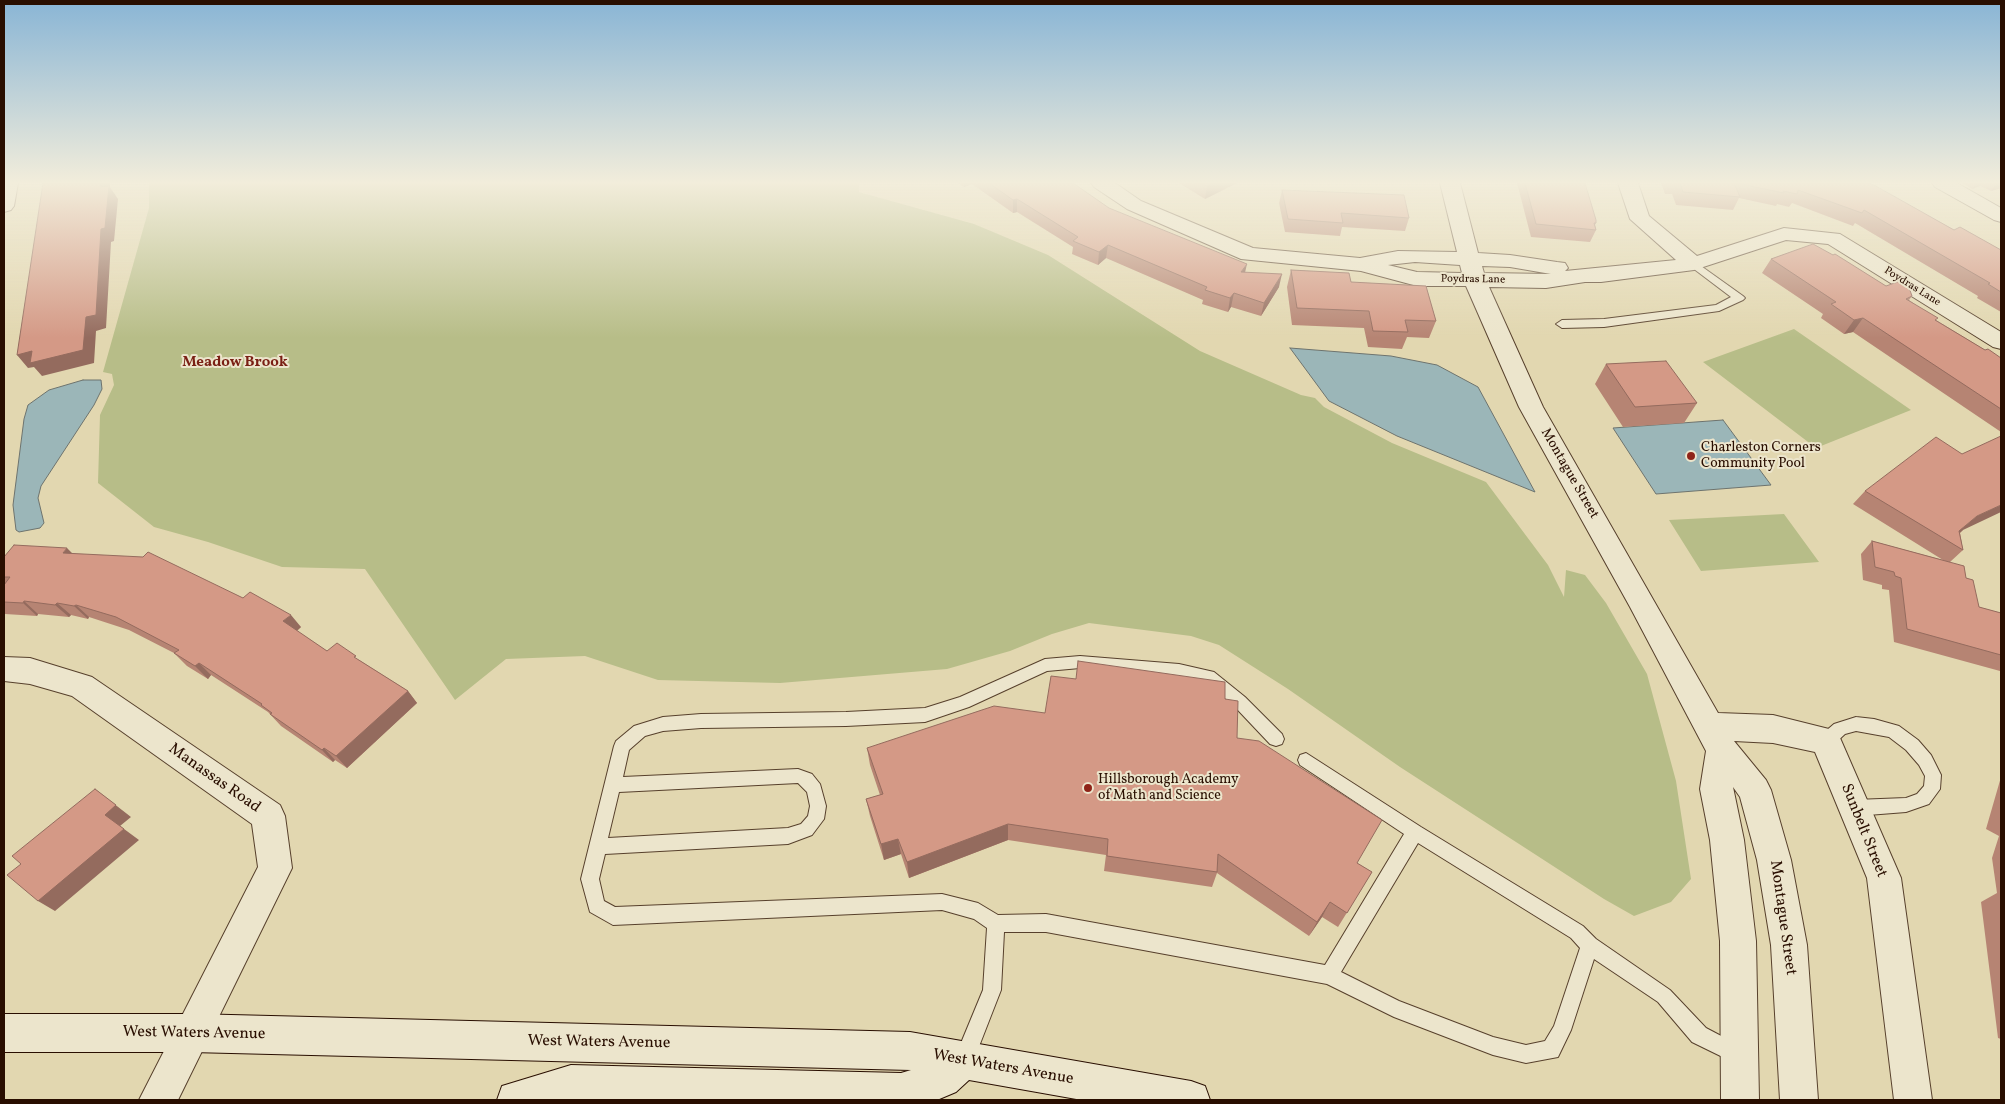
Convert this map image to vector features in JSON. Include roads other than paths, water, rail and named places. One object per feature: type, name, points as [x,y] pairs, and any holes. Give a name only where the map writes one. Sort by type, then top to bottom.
[{"type":"street","name":"Poydras Lane","points":[[1203,235],[1249,254],[1361,265],[1417,279],[1472,270],[1546,282],[1586,275],[1601,275],[1694,264],[1782,235]]},
{"type":"street","name":"Montague Street","points":[[1463,235],[1472,270],[1531,407],[1640,598],[1716,738],[1755,790],[1774,860],[1789,945],[1799,1100]]},
{"type":"street","points":[[1659,235],[1694,264]]},
{"type":"street","name":"Poydras Lane","points":[[1791,235],[1834,238],[2001,342]]},
{"type":"street","name":"Manassas Road","points":[[4,669],[30,671],[82,686],[268,816],[275,868],[158,1100]]},
{"type":"street","points":[[1740,1100],[1741,1057],[1738,941],[1727,840],[1716,789],[1716,738],[1773,729],[1826,741]]},
{"type":"street","name":"Sunbelt Street","points":[[1826,741],[1884,878],[1913,1100]]},
{"type":"street","name":"West Waters Avenue","points":[[4,1033],[191,1033],[910,1051],[1191,1100]]},
{"type":"street","points":[[516,1100],[570,1084],[901,1092],[927,1085],[942,1078],[963,1061]]},
{"type":"lane","points":[[1562,324],[1604,323],[1720,308],[1739,298],[1694,264]]},
{"type":"lane","points":[[1276,739],[1240,702],[1209,676],[1179,670],[1080,662],[1045,665],[964,702],[925,715],[846,720],[701,721],[663,724],[640,731],[622,746],[590,879],[596,906],[613,916],[942,902],[978,912],[996,924],[1046,923],[1328,974],[1394,1008],[1493,1046],[1526,1054],[1550,1050],[1562,1030],[1590,946]]},
{"type":"lane","points":[[1826,741],[1840,729],[1856,724],[1874,726],[1892,732],[1912,745],[1925,760],[1933,775],[1932,789],[1922,799],[1906,805],[1855,808]]},
{"type":"lane","points":[[1306,760],[1415,832],[1577,932],[1590,946],[1664,996],[1699,1035],[1741,1057]]},
{"type":"lane","points":[[598,846],[703,842],[788,836],[806,830],[816,819],[818,806],[814,789],[806,779],[798,776],[613,785]]},
{"type":"lane","points":[[1328,974],[1415,832]]},
{"type":"lane","points":[[963,1061],[992,990],[996,924]]},
{"type":"water","points":[[1290,348],[1391,356],[1437,365],[1478,387],[1535,492],[1397,436],[1329,401]]},
{"type":"water","points":[[83,380],[101,380],[102,389],[94,405],[41,486],[38,498],[44,523],[40,528],[19,532],[16,530],[13,505],[24,419],[28,405],[49,390]]},
{"type":"water","name":"Charleston Corners Community Pool","points":[[1723,420],[1771,485],[1656,494],[1613,428]]},
{"type":"place","name":"Charleston Corners Community Pool","points":[[1691,456]]},
{"type":"place","name":"Hillsborough Academy of Math and Science","points":[[1088,788]]},
{"type":"district","name":"Meadow Brook","points":[[235,363]]}]
